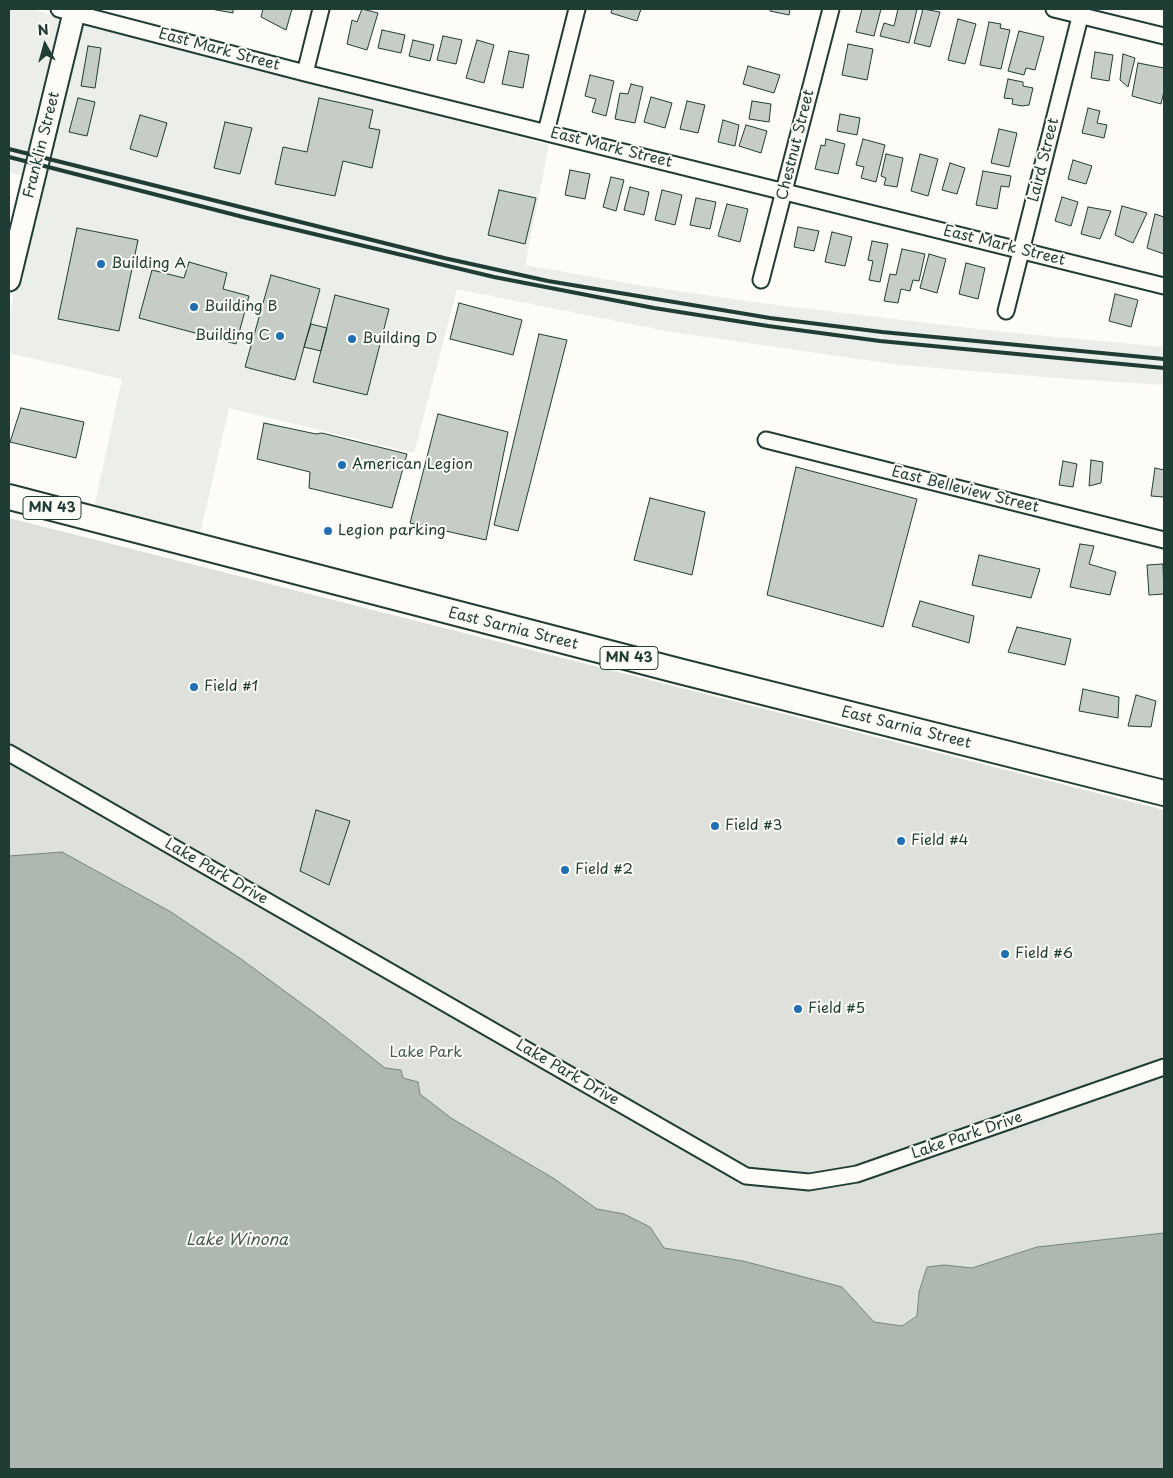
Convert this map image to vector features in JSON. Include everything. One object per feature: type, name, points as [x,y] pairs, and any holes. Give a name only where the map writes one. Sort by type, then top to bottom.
[{"type":"main road","name":"East Sarnia Street","points":[[9,497],[670,669],[1164,792]]},
{"type":"street","points":[[305,73],[321,9]]},
{"type":"street","points":[[546,132],[577,9]]},
{"type":"street","name":"Chestnut Street","points":[[761,280],[831,9]]},
{"type":"street","points":[[1054,9],[1081,12],[1164,36]]},
{"type":"street","name":"East Mark Street","points":[[69,10],[305,73],[1164,286]]},
{"type":"street","name":"Franklin Street","points":[[9,280],[69,10]]},
{"type":"street","name":"Laird Street","points":[[1006,312],[1081,12]]},
{"type":"street","name":"East Belleview Street","points":[[766,440],[1164,540]]},
{"type":"street","name":"Lake Park Drive","points":[[9,753],[746,1176],[809,1182],[857,1174],[1164,1067]]},
{"type":"shaded area","points":[[9,9],[30,9],[549,145],[525,265],[638,285],[760,303],[1003,332],[1164,347],[1164,385],[901,365],[672,332],[457,289],[414,453],[229,408],[200,534],[94,508],[122,379],[9,353],[9,316],[41,181],[9,172]]},
{"type":"green space","name":"Lake Park","points":[[9,518],[1164,810],[1164,1469],[9,1469]]},
{"type":"water","name":"Lake Winona","points":[[62,852],[171,912],[241,959],[385,1068],[401,1070],[403,1078],[418,1082],[420,1094],[451,1118],[553,1178],[597,1209],[624,1214],[650,1227],[664,1248],[743,1261],[842,1287],[874,1322],[902,1326],[917,1316],[919,1292],[927,1267],[944,1265],[972,1268],[1037,1247],[1164,1233],[1164,1469],[9,1469],[9,856]]},
{"type":"building","points":[[211,9],[233,9],[233,13]]},
{"type":"building","points":[[263,9],[292,9],[286,30],[261,17]]},
{"type":"building","points":[[362,9],[378,13],[367,50],[347,44],[352,20],[357,22]]},
{"type":"building","points":[[612,9],[641,9],[637,21],[611,13]]},
{"type":"building","points":[[771,9],[790,9],[789,15],[770,11]]},
{"type":"building","points":[[862,9],[881,9],[874,36],[856,32]]},
{"type":"building","points":[[898,9],[917,9],[909,43],[880,36],[884,23],[894,26]]},
{"type":"building","points":[[923,9],[940,12],[930,47],[914,43]]},
{"type":"building","points":[[958,19],[976,24],[965,64],[948,60]]},
{"type":"building","points":[[989,22],[1001,24],[1000,28],[1010,30],[1001,69],[980,65]]},
{"type":"building","points":[[382,30],[405,35],[401,53],[378,48]]},
{"type":"building","points":[[1019,31],[1044,37],[1035,70],[1026,68],[1024,75],[1008,71]]},
{"type":"building","points":[[443,36],[462,40],[456,64],[437,60]]},
{"type":"building","points":[[413,40],[434,45],[430,61],[409,56]]},
{"type":"building","points":[[477,40],[494,45],[484,83],[466,78]]},
{"type":"building","points":[[848,44],[873,49],[867,80],[842,75]]},
{"type":"building","points":[[88,46],[101,48],[95,88],[81,86]]},
{"type":"building","points":[[509,51],[529,55],[523,88],[502,84]]},
{"type":"building","points":[[1095,52],[1113,55],[1109,81],[1091,78]]},
{"type":"building","points":[[1123,54],[1135,58],[1128,87],[1120,80]]},
{"type":"building","points":[[1138,63],[1164,68],[1164,91],[1161,104],[1132,96]]},
{"type":"building","points":[[748,66],[780,75],[774,93],[743,84]]},
{"type":"building","points":[[590,75],[614,81],[606,116],[592,112],[596,99],[585,96]]},
{"type":"building","points":[[1008,79],[1023,82],[1023,86],[1033,88],[1029,105],[1012,104],[1013,99],[1004,98]]},
{"type":"building","points":[[631,84],[643,87],[635,123],[615,119],[620,93],[628,94]]},
{"type":"building","points":[[651,97],[672,103],[665,128],[644,122]]},
{"type":"building","points":[[78,98],[95,102],[87,136],[69,132]]},
{"type":"building","points":[[319,98],[373,110],[369,128],[380,130],[372,168],[343,161],[335,196],[275,184],[283,147],[307,152]]},
{"type":"building","points":[[687,101],[705,105],[698,133],[680,129]]},
{"type":"building","points":[[752,101],[771,104],[769,122],[749,119]]},
{"type":"building","points":[[1088,108],[1100,111],[1097,123],[1107,125],[1104,138],[1082,133]]},
{"type":"building","points":[[840,114],[860,118],[857,135],[837,131]]},
{"type":"building","points":[[140,115],[167,123],[157,157],[130,149]]},
{"type":"building","points":[[723,120],[739,125],[735,146],[718,142]]},
{"type":"building","points":[[225,122],[252,128],[240,174],[214,168]]},
{"type":"building","points":[[746,125],[767,131],[761,153],[739,146]]},
{"type":"building","points":[[999,129],[1017,133],[1009,167],[991,163]]},
{"type":"building","points":[[826,139],[845,144],[838,174],[815,169],[821,145],[825,146]]},
{"type":"building","points":[[863,139],[885,145],[876,182],[861,178],[864,167],[856,165]]},
{"type":"building","points":[[886,154],[903,158],[897,187],[884,185],[886,178],[881,176]]},
{"type":"building","points":[[920,154],[938,159],[928,196],[911,191]]},
{"type":"building","points":[[1073,160],[1092,166],[1086,184],[1068,179]]},
{"type":"building","points":[[950,163],[965,168],[957,194],[942,190]]},
{"type":"building","points":[[570,170],[590,174],[585,199],[565,195]]},
{"type":"building","points":[[983,171],[1011,176],[1009,187],[1001,186],[997,209],[976,205]]},
{"type":"building","points":[[611,177],[624,180],[616,211],[603,207]]},
{"type":"building","points":[[630,187],[649,192],[644,215],[624,210]]},
{"type":"building","points":[[499,190],[536,198],[525,244],[488,235]]},
{"type":"building","points":[[662,190],[682,195],[675,225],[655,220]]},
{"type":"building","points":[[1062,197],[1078,202],[1071,226],[1055,221]]},
{"type":"building","points":[[696,198],[716,202],[710,229],[690,225]]},
{"type":"building","points":[[727,204],[748,209],[740,242],[718,236]]},
{"type":"building","points":[[1122,206],[1147,213],[1133,243],[1115,235]]},
{"type":"building","points":[[1088,207],[1111,211],[1100,239],[1081,234]]},
{"type":"building","points":[[1155,214],[1164,217],[1164,254],[1147,248]]},
{"type":"building","points":[[798,227],[819,231],[814,251],[794,247]]},
{"type":"building","name":"Building A","points":[[77,228],[138,240],[119,331],[58,319]]},
{"type":"building","points":[[832,232],[852,237],[845,266],[825,262]]},
{"type":"building","points":[[872,241],[888,244],[880,282],[869,280],[873,261],[868,260]]},
{"type":"building","points":[[902,249],[925,254],[919,281],[913,280],[910,291],[901,289],[898,303],[884,301],[890,274],[896,275]]},
{"type":"building","points":[[929,254],[946,259],[937,293],[920,288]]},
{"type":"building","name":"Building B","points":[[189,262],[227,273],[223,289],[249,296],[236,344],[139,318],[152,270],[184,278]]},
{"type":"building","points":[[966,263],[985,268],[978,299],[959,294]]},
{"type":"building","name":"Building C","points":[[271,275],[320,289],[295,380],[245,367]]},
{"type":"building","points":[[1115,294],[1138,300],[1131,327],[1109,321]]},
{"type":"building","name":"Building D","points":[[335,295],[389,309],[367,395],[313,382]]},
{"type":"building","points":[[459,303],[522,320],[513,355],[450,339]]},
{"type":"building","points":[[311,324],[327,328],[321,351],[304,347]]},
{"type":"building","points":[[539,334],[567,340],[518,531],[494,525]]},
{"type":"building","points":[[21,408],[84,422],[76,458],[10,442]]},
{"type":"building","points":[[438,414],[508,432],[486,540],[410,523]]},
{"type":"building","name":"American Legion","points":[[264,423],[316,434],[322,433],[407,454],[392,508],[309,488],[310,472],[257,459]]},
{"type":"building","points":[[1091,460],[1103,462],[1101,483],[1089,486]]},
{"type":"building","points":[[1063,461],[1077,464],[1073,487],[1059,485]]},
{"type":"building","points":[[796,467],[917,499],[883,627],[767,595]]},
{"type":"building","points":[[1155,468],[1164,470],[1164,497],[1151,496]]},
{"type":"building","points":[[650,498],[705,512],[692,575],[634,560]]},
{"type":"building","points":[[1080,544],[1094,546],[1089,564],[1116,572],[1110,595],[1070,587]]},
{"type":"building","points":[[979,555],[1040,569],[1031,598],[972,585]]},
{"type":"building","points":[[1163,564],[1164,594],[1149,595],[1147,565]]},
{"type":"building","points":[[920,601],[974,616],[969,643],[912,626]]},
{"type":"building","points":[[1017,627],[1071,639],[1065,665],[1008,652]]},
{"type":"building","points":[[1083,689],[1119,697],[1118,718],[1079,711]]},
{"type":"building","points":[[1136,695],[1156,701],[1151,727],[1128,726]]},
{"type":"building","points":[[316,810],[350,821],[329,885],[300,871]]},
{"type":"railway","points":[[9,149],[444,258],[548,281],[770,318],[882,332],[1164,359]]},
{"type":"railway","points":[[9,157],[247,218],[494,277],[654,308],[880,341],[1164,368]]},
{"type":"place","name":"Building A","points":[[101,264]]},
{"type":"place","name":"Building B","points":[[194,307]]},
{"type":"place","name":"Building C","points":[[280,336]]},
{"type":"place","name":"Building D","points":[[352,339]]},
{"type":"place","name":"American Legion","points":[[342,465]]},
{"type":"place","name":"Legion parking","points":[[328,531]]},
{"type":"place","name":"Field #1","points":[[194,687]]},
{"type":"place","name":"Field #3","points":[[715,826]]},
{"type":"place","name":"Field #4","points":[[901,841]]},
{"type":"place","name":"Field #2","points":[[565,870]]},
{"type":"place","name":"Field #6","points":[[1005,954]]},
{"type":"place","name":"Field #5","points":[[798,1009]]}]
